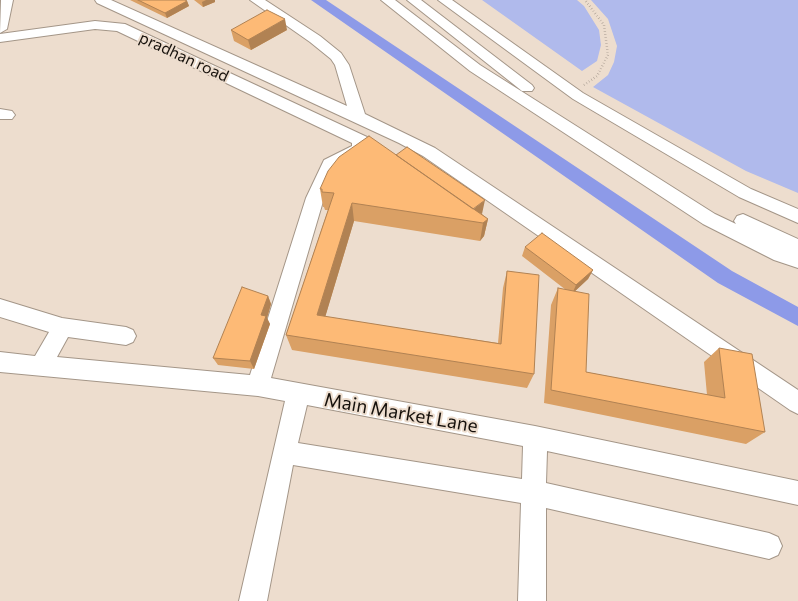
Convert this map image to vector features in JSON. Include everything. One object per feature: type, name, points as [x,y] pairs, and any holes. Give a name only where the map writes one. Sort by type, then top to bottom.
[{"type":"street","points":[[0,29],[7,0]]},
{"type":"street","points":[[101,0],[357,115],[429,152],[798,403]]},
{"type":"street","points":[[256,0],[315,39],[336,56],[342,65],[357,115]]},
{"type":"street","points":[[387,0],[475,68],[709,219],[781,255],[798,260]]},
{"type":"street","points":[[413,0],[557,111],[716,209],[798,247]]},
{"type":"street","points":[[444,0],[578,96],[744,193],[798,216]]},
{"type":"street","name":"pradhan road","points":[[0,38],[95,25],[120,27],[358,138],[361,145],[359,149],[330,164],[315,198],[258,386]]},
{"type":"street","points":[[557,111],[578,96]]},
{"type":"street","points":[[0,308],[62,327],[126,336]]},
{"type":"street","points":[[41,366],[62,327]]},
{"type":"street","name":"Main Market Lane","points":[[0,362],[258,386],[298,395],[535,437],[798,493]]},
{"type":"street","points":[[259,600],[284,452],[298,395]]},
{"type":"street","points":[[532,601],[535,437]]},
{"type":"street","points":[[284,452],[534,493],[769,546]]},
{"type":"path","points":[[578,96],[585,82],[597,76],[608,55],[604,25],[585,0]]},
{"type":"shaded area","points":[[482,0],[577,0],[584,6],[599,30],[601,45],[597,61],[582,71]]},
{"type":"shaded area","points":[[591,0],[798,0],[798,193],[746,171],[593,87],[608,75],[614,62],[617,46],[608,19]]},
{"type":"building","points":[[138,0],[185,0],[187,1],[165,13]]},
{"type":"building","points":[[267,10],[285,19],[248,40],[231,30]]},
{"type":"building","points":[[369,136],[488,219],[483,223],[352,203],[317,315],[501,344],[507,271],[539,275],[534,374],[286,335],[334,193],[322,192],[322,189],[320,189],[328,171],[339,157]]},
{"type":"building","points":[[407,147],[485,200],[473,209],[396,155]]},
{"type":"building","points":[[542,233],[593,270],[576,285],[525,247]]},
{"type":"building","points":[[242,287],[268,296],[261,315],[266,316],[250,361],[213,358]]},
{"type":"building","points":[[558,288],[589,294],[586,372],[725,398],[719,348],[752,354],[765,432],[551,390]]},
{"type":"waterway","points":[[317,0],[725,277],[798,317]]}]
